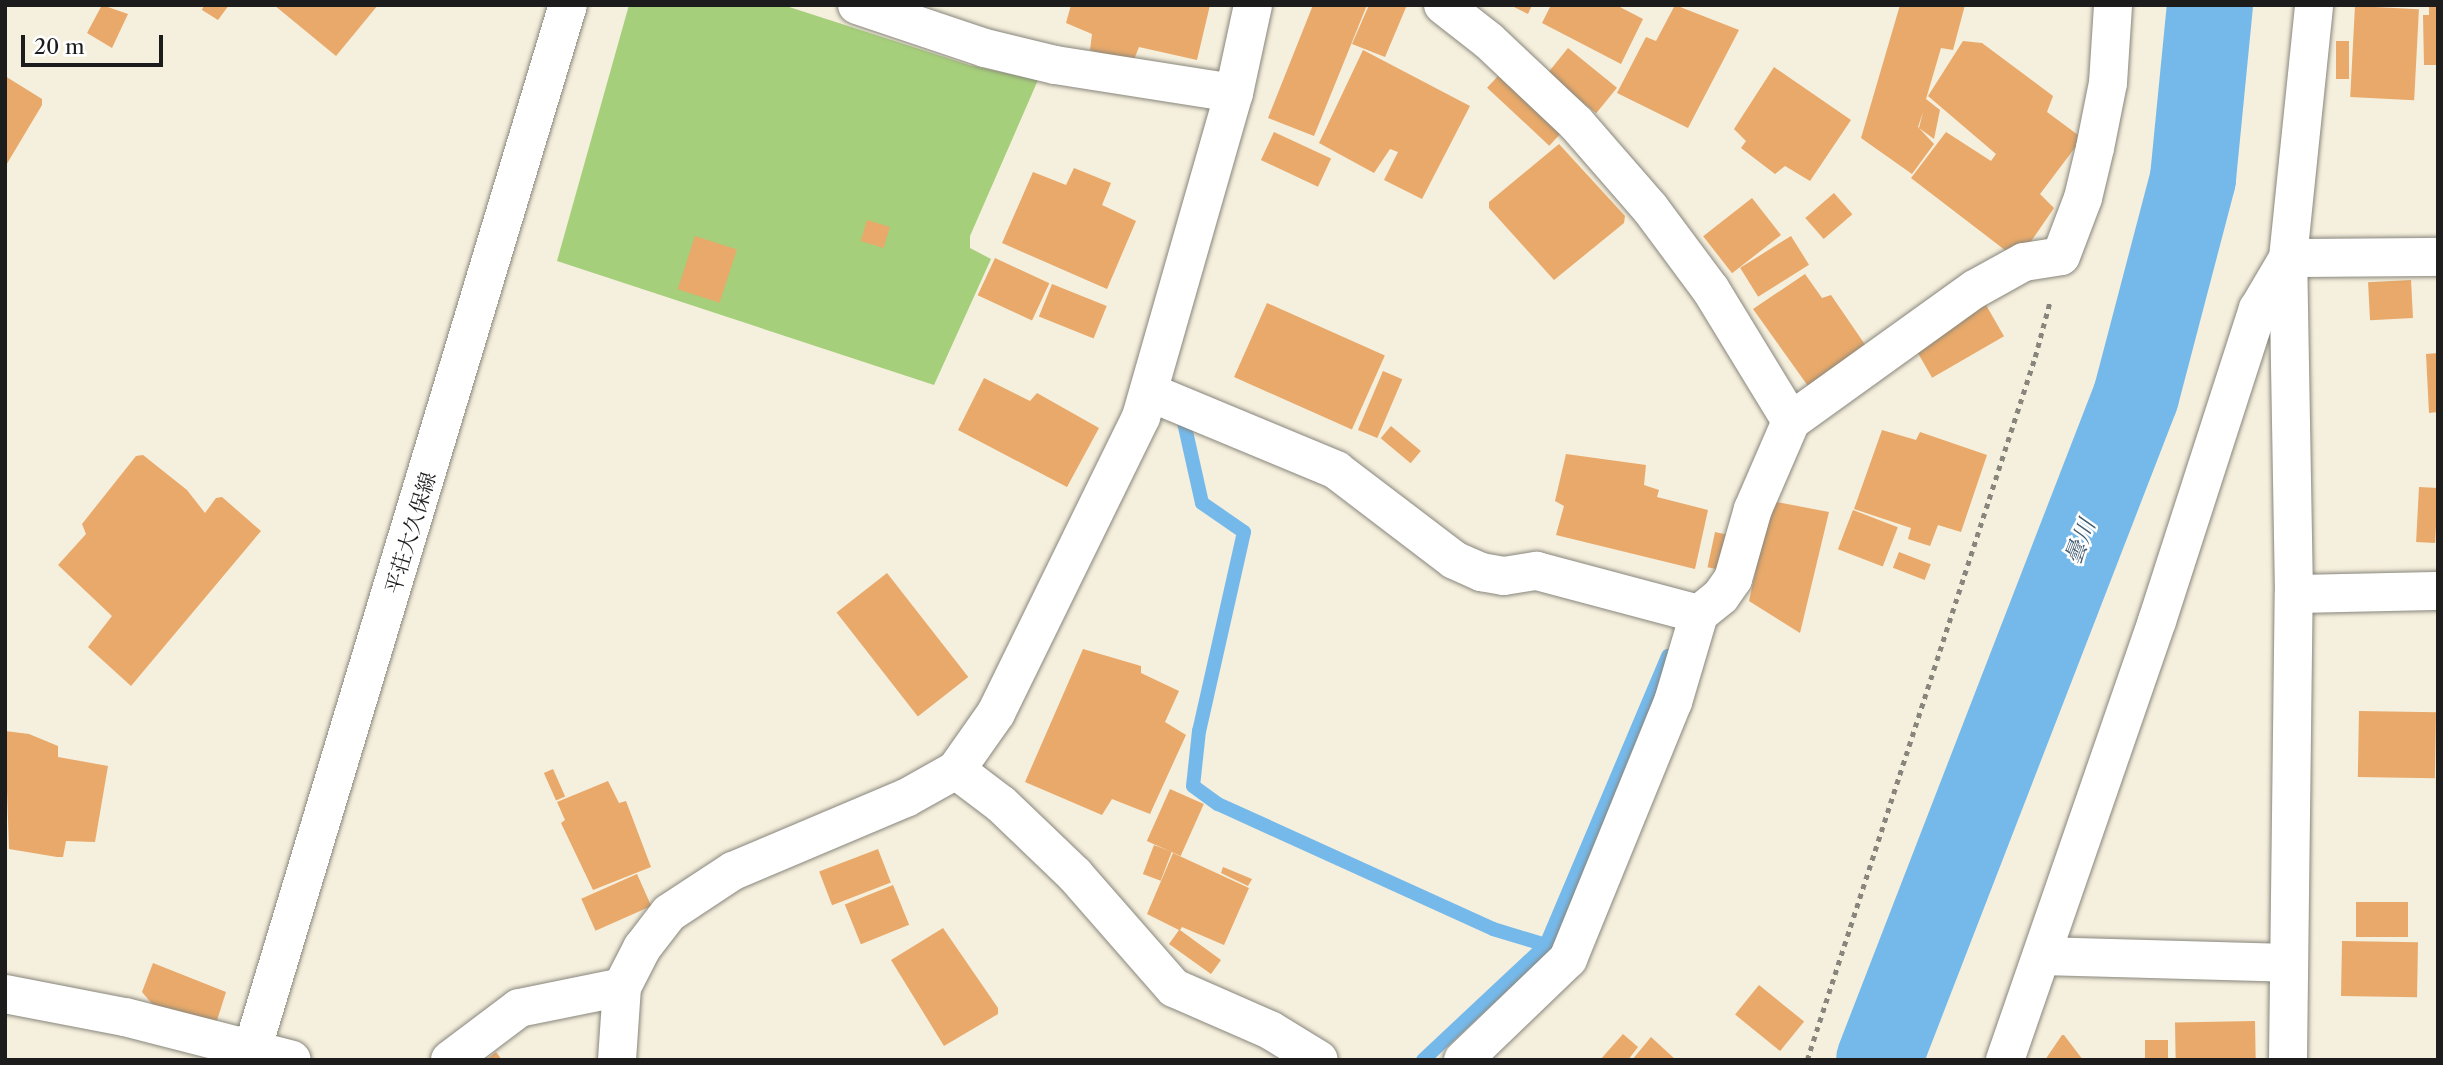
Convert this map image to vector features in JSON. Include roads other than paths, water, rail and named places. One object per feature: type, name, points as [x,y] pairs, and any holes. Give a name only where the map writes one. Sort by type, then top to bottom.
[{"type":"street","name":"平荘大久保線","points":[[250,1054],[568,5]]},
{"type":"street","points":[[857,5],[985,48],[1055,65],[1234,93]]},
{"type":"street","points":[[617,1060],[622,987],[642,948],[669,913],[701,888],[733,870],[906,798],[956,770],[996,713],[1149,392],[1234,93],[1253,5]]},
{"type":"street","points":[[1443,5],[1489,41],[1566,114],[1650,208],[1711,290],[1791,421]]},
{"type":"street","points":[[1463,1060],[1568,959],[1674,702],[1699,614],[1721,596],[1733,579],[1753,509],[1791,421],[1975,289],[2024,262],[2061,256],[2083,198],[2095,148],[2108,83],[2113,5]]},
{"type":"street","points":[[2288,1060],[2287,964],[2294,594],[2288,258],[2314,5]]},
{"type":"street","points":[[2288,258],[2438,257]]},
{"type":"street","points":[[2005,1060],[2258,309],[2288,258]]},
{"type":"street","points":[[1149,392],[1336,470],[1454,560],[1481,572],[1504,576],[1537,572],[1699,614]]},
{"type":"street","points":[[2294,594],[2438,591]]},
{"type":"street","points":[[956,770],[1001,804],[1074,875],[1174,988],[1270,1030],[1319,1060]]},
{"type":"street","points":[[2042,956],[2287,964]]},
{"type":"street","points":[[450,1060],[519,1008],[622,987]]},
{"type":"street","points":[[5,994],[250,1054],[292,1060]]},
{"type":"waterway","name":"曇川","points":[[1879,1060],[2136,396],[2193,178],[2210,5]]},
{"type":"waterway","points":[[1183,418],[1202,503],[1244,532],[1199,731],[1193,786],[1218,804],[1493,929],[1546,945]]},
{"type":"waterway","points":[[1423,1060],[1546,945],[1668,656]]}]
